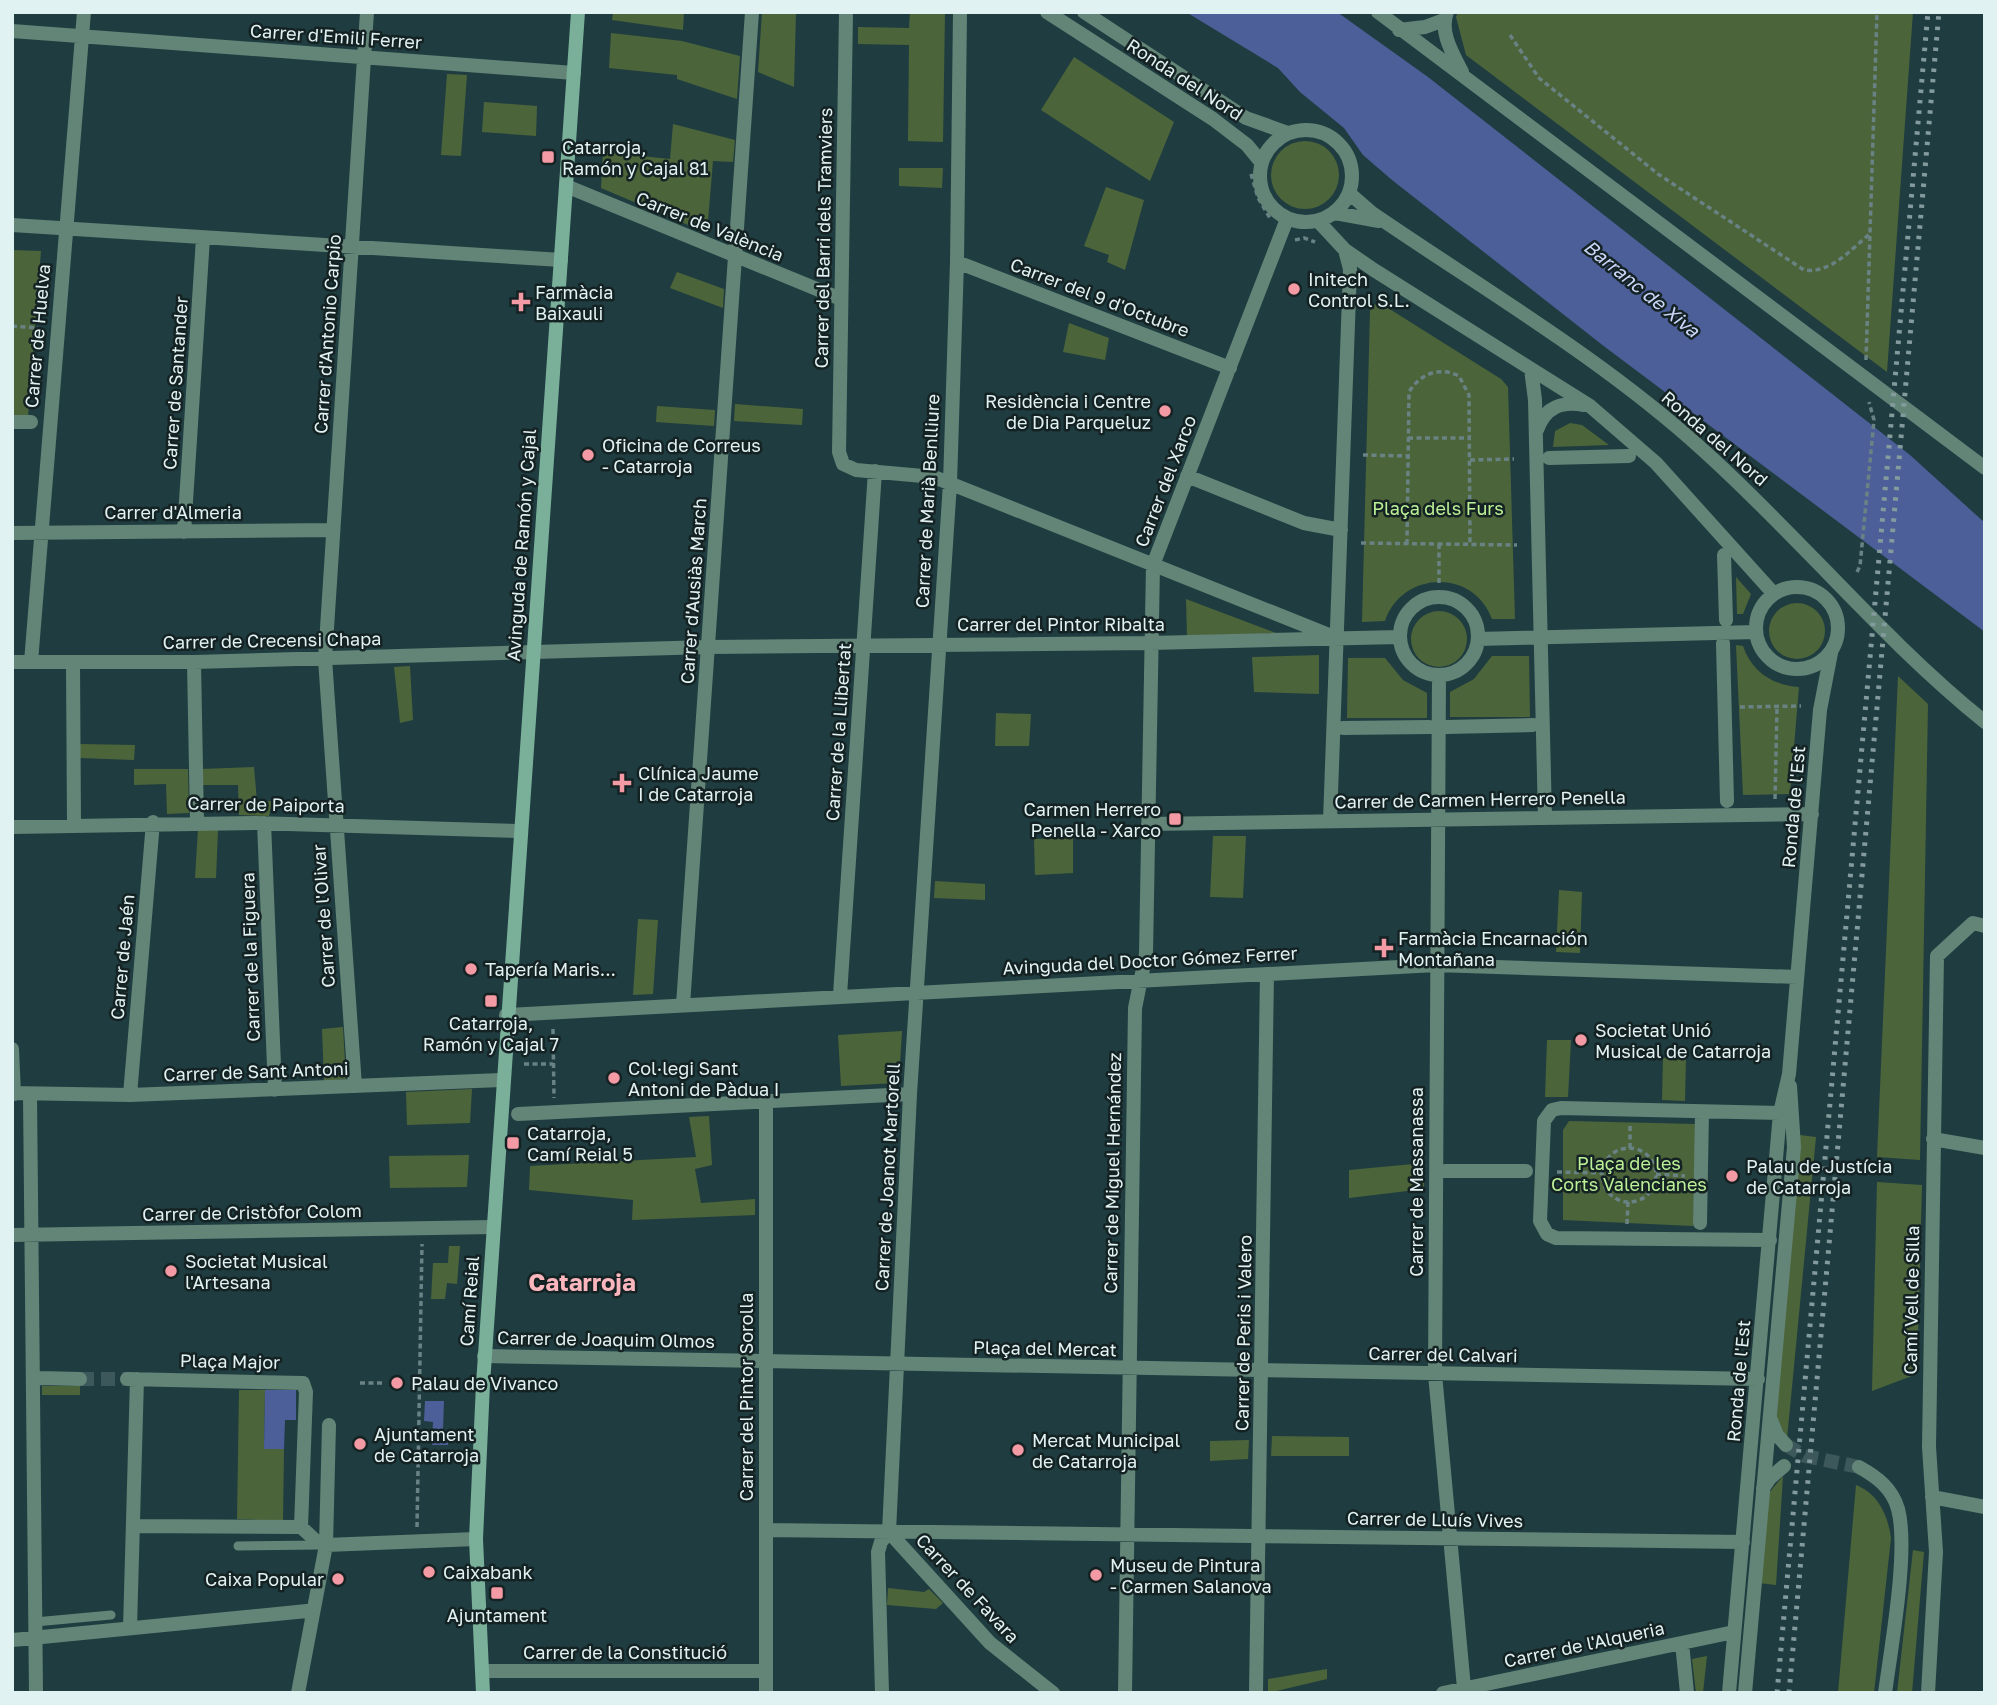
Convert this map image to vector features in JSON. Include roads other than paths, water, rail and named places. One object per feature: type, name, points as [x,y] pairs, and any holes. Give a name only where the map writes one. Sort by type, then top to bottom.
[{"type":"street","name":"Carrer de Huelva","points":[[31,662],[84,12]]},
{"type":"street","name":"Carrer d'Antonio Carpio","points":[[325,659],[367,12]]},
{"type":"street","name":"Avinguda de Ramón y Cajal","points":[[501,1080],[578,12]]},
{"type":"street","name":"Carrer d'Ausiàs March","points":[[683,1005],[752,12]]},
{"type":"street","name":"Carrer del Barri dels Tramviers","points":[[846,12],[839,452],[843,464],[856,470],[875,471]]},
{"type":"street","name":"Carrer de Marià Benlliure","points":[[918,992],[937,644],[950,483],[957,262],[960,12]]},
{"type":"street","name":"Ronda del Nord","points":[[1047,12],[1213,119],[1247,145],[1261,162]]},
{"type":"street","name":"Ronda del Nord","points":[[1084,12],[1246,118],[1288,133]]},
{"type":"street","points":[[1378,12],[1985,468]]},
{"type":"street","points":[[1399,30],[1425,27],[1445,16],[1449,47],[1464,76]]},
{"type":"street","name":"Carrer d'Emili Ferrer","points":[[12,31],[573,73]]},
{"type":"street","points":[[1318,131],[1332,138],[1344,149],[1351,163],[1349,193],[1335,213],[1318,221],[1287,219],[1266,201],[1258,177],[1261,162],[1267,150],[1288,133],[1318,131]]},
{"type":"street","name":"Carrer de València","points":[[566,186],[734,258],[841,299]]},
{"type":"street","name":"Ronda del Nord","points":[[1349,193],[1387,224],[1637,396],[1704,451],[1944,688],[1981,719]]},
{"type":"street","name":"Ronda del Nord","points":[[1335,213],[1387,224]]},
{"type":"street","name":"Carrer del Xarco","points":[[1140,979],[1146,954],[1153,565],[1287,219]]},
{"type":"street","points":[[1318,221],[1345,250],[1374,270],[1590,406],[1656,463],[1774,594]]},
{"type":"street","points":[[12,225],[561,260]]},
{"type":"street","name":"Carrer de Santander","points":[[184,532],[203,237]]},
{"type":"street","points":[[1330,821],[1350,270],[1345,250]]},
{"type":"street","name":"Carrer del 9 d'Octubre","points":[[957,262],[1230,368]]},
{"type":"street","points":[[1349,291],[1365,273],[1374,270]]},
{"type":"street","points":[[1531,369],[1535,384],[1545,818]]},
{"type":"street","points":[[1535,438],[1541,420],[1553,408],[1563,404],[1590,406]]},
{"type":"street","points":[[12,422],[31,422]]},
{"type":"street","points":[[1549,458],[1629,456]]},
{"type":"street","points":[[875,471],[920,474],[950,483],[1337,638],[1399,637]]},
{"type":"street","name":"Carrer de la Llibertat","points":[[839,995],[875,471]]},
{"type":"street","points":[[1187,476],[1304,523],[1341,530]]},
{"type":"street","name":"Carrer d'Almeria","points":[[12,533],[333,530]]},
{"type":"street","points":[[1724,555],[1726,620]]},
{"type":"street","points":[[1796,587],[1819,592],[1828,600],[1839,623],[1838,636],[1831,653],[1815,666],[1802,670],[1776,664],[1759,645],[1756,632],[1759,611],[1774,594],[1796,587]]},
{"type":"street","points":[[1440,596],[1452,598],[1472,614],[1478,639],[1469,661],[1450,674],[1438,675],[1416,668],[1407,660],[1399,637],[1406,613],[1427,598],[1440,596]]},
{"type":"street","points":[[1478,639],[1756,632]]},
{"type":"street","name":"Carrer del Pintor Ribalta","points":[[533,653],[708,647],[1151,643],[1337,638]]},
{"type":"street","points":[[1723,643],[1727,801]]},
{"type":"street","name":"Carrer de Crecensi Chapa","points":[[12,662],[194,662],[533,653]]},
{"type":"street","name":"Ronda de l'Est","points":[[1729,1693],[1780,1113],[1789,1074],[1820,710],[1831,653]]},
{"type":"street","name":"Carrer de l'Olivar","points":[[325,659],[355,1086]]},
{"type":"street","points":[[73,662],[74,824]]},
{"type":"street","points":[[194,662],[197,822]]},
{"type":"street","name":"Ronda de l'Est","points":[[1802,670],[1814,680],[1820,710]]},
{"type":"street","name":"Carrer de Massanassa","points":[[1438,675],[1435,1374],[1464,1688]]},
{"type":"street","points":[[1446,727],[1533,725]]},
{"type":"street","points":[[1343,728],[1429,727]]},
{"type":"street","name":"Carrer de Carmen Herrero Penella","points":[[1148,824],[1812,814]]},
{"type":"street","name":"Carrer de Jaén","points":[[130,1095],[153,822]]},
{"type":"street","name":"Carrer de Paiporta","points":[[12,827],[197,822],[520,831]]},
{"type":"street","name":"Carrer de la Figuera","points":[[264,823],[275,1090]]},
{"type":"street","name":"Camí Vell de Silla","points":[[1928,1693],[1936,1552],[1929,1447],[1937,956],[1979,925]]},
{"type":"street","name":"Avinguda del Doctor Gómez Ferrer","points":[[506,1015],[1436,965],[1797,978]]},
{"type":"street","name":"Carrer de Peris i Valero","points":[[1256,1693],[1267,974]]},
{"type":"street","name":"Carrer de Miguel Hernández","points":[[1127,1369],[1135,995],[1140,979]]},
{"type":"street","name":"Carrer de Joanot Martorell","points":[[896,1365],[918,992]]},
{"type":"street","points":[[12,1049],[13,1094]]},
{"type":"street","name":"Ronda de l'Est","points":[[1745,1693],[1794,1147],[1789,1074]]},
{"type":"street","name":"Carrer de Sant Antoni","points":[[13,1094],[130,1095],[501,1080]]},
{"type":"street","name":"Camí Reial","points":[[483,1693],[476,1538],[501,1080]]},
{"type":"street","points":[[518,1114],[910,1094]]},
{"type":"street","points":[[30,1095],[35,1622],[38,1637],[36,1693]]},
{"type":"street","name":"Carrer del Pintor Sorolla","points":[[766,1101],[766,1693]]},
{"type":"street","points":[[1770,1240],[1556,1238],[1542,1228],[1540,1221],[1544,1121],[1552,1110],[1780,1113]]},
{"type":"street","points":[[1700,1223],[1702,1111]]},
{"type":"street","points":[[1933,1139],[1985,1149]]},
{"type":"street","points":[[1445,1171],[1526,1171]]},
{"type":"street","name":"Carrer de Cristòfor Colom","points":[[12,1235],[493,1227]]},
{"type":"street","name":"Carrer de Joaquim Olmos","points":[[484,1356],[896,1365]]},
{"type":"street","points":[[882,1693],[878,1552],[881,1542],[890,1532],[896,1365]]},
{"type":"street","name":"Plaça del Mercat","points":[[896,1365],[1127,1369],[1125,1693]]},
{"type":"street","name":"Carrer del Calvari","points":[[1127,1369],[1758,1378]]},
{"type":"street","points":[[39,1378],[80,1379]]},
{"type":"street","name":"Plaça Major","points":[[130,1628],[133,1526],[132,1379],[303,1383],[306,1392],[301,1527]]},
{"type":"street","points":[[1770,1416],[1777,1435],[1786,1445]]},
{"type":"street","points":[[298,1693],[321,1543],[329,1425]]},
{"type":"street","points":[[1763,1490],[1770,1478],[1784,1466]]},
{"type":"street","points":[[1859,1467],[1877,1476],[1898,1509],[1901,1538],[1885,1693]]},
{"type":"street","points":[[1932,1497],[1985,1507]]},
{"type":"street","points":[[133,1526],[301,1527],[321,1543],[476,1538]]},
{"type":"street","points":[[766,1530],[1126,1534]]},
{"type":"street","name":"Carrer de Favara","points":[[890,1532],[990,1643],[1053,1693]]},
{"type":"street","name":"Carrer de Lluís Vives","points":[[1126,1534],[1743,1542]]},
{"type":"street","points":[[12,1640],[310,1611]]},
{"type":"street","name":"Carrer de l'Alqueria","points":[[1443,1693],[1734,1632]]},
{"type":"street","points":[[1682,1643],[1687,1693]]},
{"type":"street","name":"Carrer de la Constitució","points":[[483,1671],[766,1671]]},
{"type":"lane","points":[[238,1546],[321,1543]]},
{"type":"lane","points":[[35,1622],[111,1615]]},
{"type":"water","name":"Barranc de Xiva","points":[[1186,12],[1337,12],[1428,77],[1910,455],[1985,523],[1985,632],[1605,347],[1392,180],[1363,155],[1344,128],[1300,92],[1278,68]]},
{"type":"water","points":[[265,1390],[296,1390],[296,1420],[285,1420],[284,1449],[264,1449]]},
{"type":"water","points":[[425,1401],[444,1401],[443,1430],[448,1430],[448,1445],[432,1445],[433,1422],[424,1421]]},
{"type":"tunnel","points":[[80,1379],[127,1379]]},
{"type":"tunnel","points":[[1786,1445],[1805,1456],[1859,1467]]},
{"type":"railway","points":[[1777,1693],[1928,12]]},
{"type":"railway","points":[[1789,1693],[1939,12]]},
{"type":"place","name":"Catarroja, Ramón y Cajal 81","points":[[548,157]]},
{"type":"place","name":"Initech Control S.L.","points":[[1294,289]]},
{"type":"place","name":"Farmàcia Baixauli","points":[[521,302]]},
{"type":"place","name":"Residència i Centre de Dia Parqueluz","points":[[1165,411]]},
{"type":"place","name":"Oficina de Correus - Catarroja","points":[[588,455]]},
{"type":"place","name":"Clínica Jaume I de Catarroja","points":[[622,783]]},
{"type":"place","name":"Carmen Herrero Penella - Xarco","points":[[1175,819]]},
{"type":"place","name":"Farmàcia Encarnación Montañana","points":[[1384,948]]},
{"type":"place","name":"Tapería Maris...","points":[[471,969]]},
{"type":"place","name":"Catarroja, Ramón y Cajal 7","points":[[491,1001]]},
{"type":"place","name":"Societat Unió Musical de Catarroja","points":[[1581,1040]]},
{"type":"place","name":"Col·legi Sant Antoni de Pàdua I","points":[[614,1078]]},
{"type":"place","name":"Catarroja, Camí Reial 5","points":[[513,1143]]},
{"type":"place","name":"Palau de Justícia de Catarroja","points":[[1732,1176]]},
{"type":"place","name":"Societat Musical l'Artesana","points":[[171,1271]]},
{"type":"place","name":"Palau de Vivanco","points":[[397,1383]]},
{"type":"place","name":"Ajuntament de Catarroja","points":[[360,1444]]},
{"type":"place","name":"Mercat Municipal de Catarroja","points":[[1018,1450]]},
{"type":"place","name":"Caixabank","points":[[429,1572]]},
{"type":"place","name":"Museu de Pintura - Carmen Salanova","points":[[1096,1575]]},
{"type":"place","name":"Caixa Popular","points":[[338,1579]]},
{"type":"place","name":"Ajuntament","points":[[497,1593]]},
{"type":"district","name":"Catarroja","points":[[582,1281]]},
{"type":"park label","name":"Plaça dels Furs","points":[[1438,508]]},
{"type":"park label","name":"Plaça de les Corts Valencianes","points":[[1629,1173]]}]
